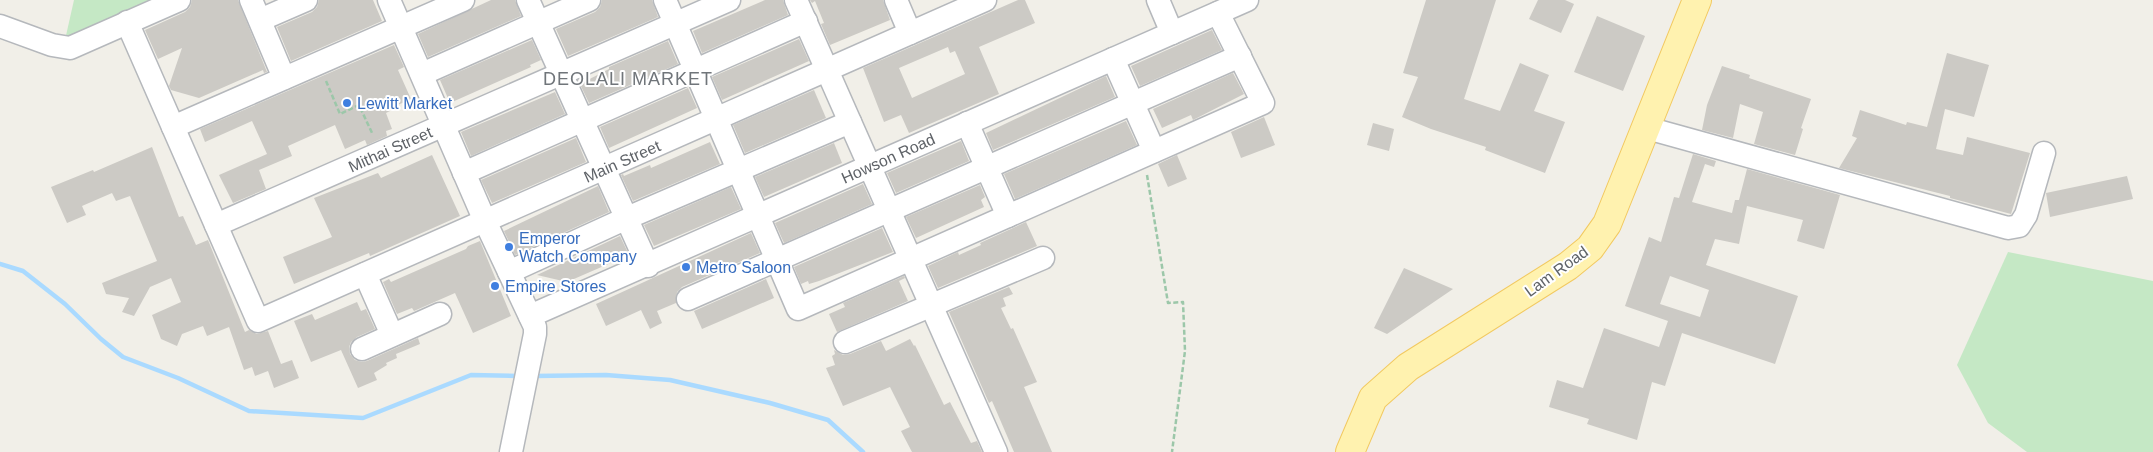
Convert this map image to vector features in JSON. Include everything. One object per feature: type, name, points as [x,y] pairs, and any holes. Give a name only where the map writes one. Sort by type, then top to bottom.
[{"type":"main road","name":"Lam Road","points":[[1350,452],[1373,398],[1408,367],[1568,266],[1590,248],[1607,224],[1697,0]]},
{"type":"street","points":[[0,26],[52,45],[70,48],[179,0]]},
{"type":"street","points":[[284,78],[256,10],[306,0]]},
{"type":"street","points":[[389,0],[485,221],[533,325],[513,445]]},
{"type":"street","points":[[173,127],[462,0]]},
{"type":"street","points":[[528,0],[648,266]]},
{"type":"street","points":[[422,74],[589,0]]},
{"type":"street","points":[[665,0],[798,309],[1263,103],[1218,13]]},
{"type":"street","name":"Mithai Street","points":[[216,225],[729,0]]},
{"type":"street","points":[[796,0],[996,452]]},
{"type":"street","points":[[896,0],[910,33]]},
{"type":"street","name":"Main Street","points":[[216,225],[258,321],[985,0]]},
{"type":"street","points":[[1158,0],[1172,33]]},
{"type":"street","name":"Howson Road","points":[[533,325],[648,266],[758,215],[1247,0]]},
{"type":"street","points":[[464,173],[806,21]]},
{"type":"street","points":[[128,22],[216,225]]},
{"type":"street","points":[[688,300],[1240,56]]},
{"type":"street","points":[[1113,59],[1132,103],[1149,154]]},
{"type":"street","points":[[509,272],[627,218],[850,122]]},
{"type":"street","points":[[967,123],[1008,216]]},
{"type":"street","points":[[1647,128],[2008,228],[2019,226],[2026,215],[2044,153]]},
{"type":"street","points":[[845,342],[1043,258]]},
{"type":"street","points":[[365,274],[392,335]]},
{"type":"street","points":[[362,349],[440,314]]},
{"type":"path","points":[[318,63],[340,114],[359,105],[380,153]]},
{"type":"path","points":[[1149,154],[1168,303],[1183,302],[1185,351],[1172,452]]},
{"type":"green space","points":[[74,0],[159,0],[65,40]]},
{"type":"green space","points":[[2008,252],[2153,281],[2153,452],[2027,452],[1988,423],[1957,365]]},
{"type":"building","points":[[192,0],[238,0],[267,72],[264,73],[263,70],[199,98],[171,90],[169,86],[182,48],[158,59],[145,30],[185,12],[190,7]]},
{"type":"building","points":[[319,0],[373,0],[382,21],[291,61],[277,27],[312,12],[317,7]]},
{"type":"building","points":[[491,0],[515,0],[521,16],[428,57],[418,34]]},
{"type":"building","points":[[602,0],[652,0],[658,17],[568,56],[556,29],[595,12],[600,7]]},
{"type":"building","points":[[765,0],[783,0],[788,15],[702,53],[693,31]]},
{"type":"building","points":[[810,0],[883,0],[890,20],[830,45],[821,24],[824,23],[815,1],[812,3]]},
{"type":"building","points":[[1018,0],[1025,0],[1035,23],[979,47],[999,94],[909,133],[901,115],[884,122],[863,68]],"holes":[[[948,47],[950,53],[955,51],[965,74],[912,98],[899,68]]]},
{"type":"building","points":[[1426,0],[1496,0],[1464,99],[1500,111],[1520,63],[1549,75],[1534,111],[1565,122],[1545,173],[1485,150],[1486,147],[1431,129],[1402,117],[1418,77],[1403,73]]},
{"type":"building","points":[[1538,0],[1565,0],[1574,4],[1561,33],[1529,19]]},
{"type":"building","points":[[1597,16],[1645,36],[1623,91],[1574,72]]},
{"type":"building","points":[[1212,30],[1222,50],[1140,86],[1131,66]]},
{"type":"building","points":[[799,39],[809,61],[722,100],[712,77]]},
{"type":"building","points":[[532,40],[541,60],[530,65],[531,67],[450,103],[440,80]]},
{"type":"building","points":[[668,41],[678,64],[589,103],[580,84],[609,69],[609,67]]},
{"type":"building","points":[[394,45],[404,67],[398,70],[411,99],[389,109],[390,111],[386,113],[392,129],[386,131],[387,136],[367,145],[365,140],[345,149],[335,125],[288,146],[292,156],[259,170],[266,189],[233,203],[219,175],[267,154],[252,121],[205,142],[200,129]]},
{"type":"building","points":[[1947,53],[1989,65],[1974,117],[1945,109],[1936,149],[1963,155],[1967,137],[2030,153],[2011,214],[1950,198],[1950,196],[1839,168],[1857,138],[1852,136],[1860,110],[1906,125],[1907,122],[1927,127]]},
{"type":"building","points":[[1722,66],[1750,75],[1749,78],[1811,99],[1801,128],[1803,129],[1795,155],[1754,144],[1763,112],[1740,104],[1733,138],[1702,130],[1707,105]]},
{"type":"building","points":[[1233,73],[1244,94],[1193,120],[1191,115],[1162,128],[1153,109]]},
{"type":"building","points":[[1106,76],[1115,97],[993,150],[986,133]]},
{"type":"building","points":[[688,88],[697,108],[609,148],[600,127]]},
{"type":"building","points":[[814,90],[826,118],[745,153],[733,125]]},
{"type":"building","points":[[555,92],[565,114],[471,156],[461,132]]},
{"type":"building","points":[[1264,117],[1275,145],[1241,158],[1231,132]]},
{"type":"building","points":[[1126,121],[1137,145],[1015,199],[1004,174]]},
{"type":"building","points":[[1373,123],[1394,129],[1389,151],[1367,145]]},
{"type":"building","points":[[576,138],[586,162],[492,203],[481,180]]},
{"type":"building","points":[[961,141],[969,161],[896,193],[887,173]]},
{"type":"building","points":[[710,142],[720,164],[633,201],[621,175],[623,174],[624,176],[650,165],[651,168]]},
{"type":"building","points":[[834,143],[842,163],[764,197],[755,177]]},
{"type":"building","points":[[152,147],[179,217],[183,216],[196,245],[208,240],[245,332],[249,330],[257,334],[268,331],[281,364],[292,360],[299,378],[274,388],[268,371],[255,376],[252,367],[244,370],[229,327],[207,336],[203,326],[182,334],[177,346],[161,339],[152,315],[181,302],[171,278],[150,287],[134,316],[122,312],[129,298],[106,294],[102,283],[157,261],[130,196],[116,201],[112,193],[82,206],[86,215],[67,223],[51,187],[93,170],[94,172]]},
{"type":"building","points":[[1693,154],[1716,161],[1714,167],[1705,164],[1692,202],[1732,213],[1735,200],[1739,200],[1747,169],[1840,195],[1824,249],[1797,241],[1803,220],[1747,206],[1739,244],[1715,239],[1706,265],[1798,296],[1775,364],[1682,333],[1665,386],[1652,382],[1637,440],[1587,424],[1589,419],[1549,407],[1557,380],[1583,388],[1604,328],[1659,347],[1668,321],[1625,306],[1649,237],[1661,242],[1674,197],[1679,198]],"holes":[[[1670,276],[1709,290],[1700,317],[1660,304]]]},
{"type":"building","points":[[432,155],[460,216],[370,256],[369,253],[294,284],[283,257],[332,237],[314,198],[378,173],[381,178]]},
{"type":"building","points":[[1177,155],[1187,179],[1168,187],[1158,164]]},
{"type":"building","points":[[2127,176],[2133,199],[2050,217],[2046,193]]},
{"type":"building","points":[[863,184],[872,204],[784,243],[775,223]]},
{"type":"building","points":[[980,185],[985,197],[981,200],[984,207],[916,238],[906,217]]},
{"type":"building","points":[[598,186],[609,212],[515,255],[504,231]]},
{"type":"building","points":[[731,187],[741,209],[654,246],[644,225]]},
{"type":"building","points":[[1026,222],[1037,246],[938,288],[928,266],[958,252],[959,255]]},
{"type":"building","points":[[882,228],[893,252],[819,281],[809,284],[808,281],[801,284],[794,267]]},
{"type":"building","points":[[751,233],[760,253],[682,287],[677,292],[676,303],[657,311],[662,323],[650,329],[641,310],[606,326],[596,304]]},
{"type":"building","points":[[620,236],[629,255],[567,282],[537,275]]},
{"type":"building","points":[[480,241],[511,316],[473,333],[455,293],[414,311],[412,308],[397,314],[383,282],[389,279],[391,282]]},
{"type":"building","points":[[1404,268],[1453,289],[1387,334],[1374,328]]},
{"type":"building","points":[[904,276],[905,278],[899,281],[908,301],[837,332],[829,314],[845,307],[843,303]]},
{"type":"building","points":[[766,279],[774,298],[702,329],[694,311]]},
{"type":"building","points":[[1009,287],[1013,294],[1003,298],[1006,306],[1001,308],[1011,329],[1013,328],[1037,382],[1024,387],[1052,452],[1014,452],[992,401],[989,403],[949,312]]},
{"type":"building","points":[[357,302],[361,311],[366,309],[375,329],[357,337],[351,342],[349,347],[350,354],[355,360],[367,361],[418,338],[420,344],[396,354],[397,358],[386,363],[387,365],[374,373],[377,380],[358,388],[341,350],[311,362],[294,321],[312,314],[315,320]]},
{"type":"building","points":[[910,339],[915,345],[944,405],[950,402],[971,443],[977,441],[982,452],[912,452],[901,431],[910,427],[890,387],[843,406],[826,368],[835,365],[832,356],[835,354],[834,350],[843,355],[850,354],[881,341],[886,351]]},
{"type":"waterway","points":[[0,264],[23,271],[65,304],[101,339],[123,357],[178,378],[249,411],[363,418],[471,375],[519,376]]},
{"type":"waterway","points":[[534,376],[606,375],[670,380],[770,403],[828,420],[863,452]]},
{"type":"place","name":"Lewitt Market","points":[[347,103]]},
{"type":"place","name":"Emperor Watch Company","points":[[509,247]]},
{"type":"place","name":"Metro Saloon","points":[[686,267]]},
{"type":"place","name":"Empire Stores","points":[[495,286]]},
{"type":"district","name":"DEOLALI MARKET","points":[[628,79]]}]
